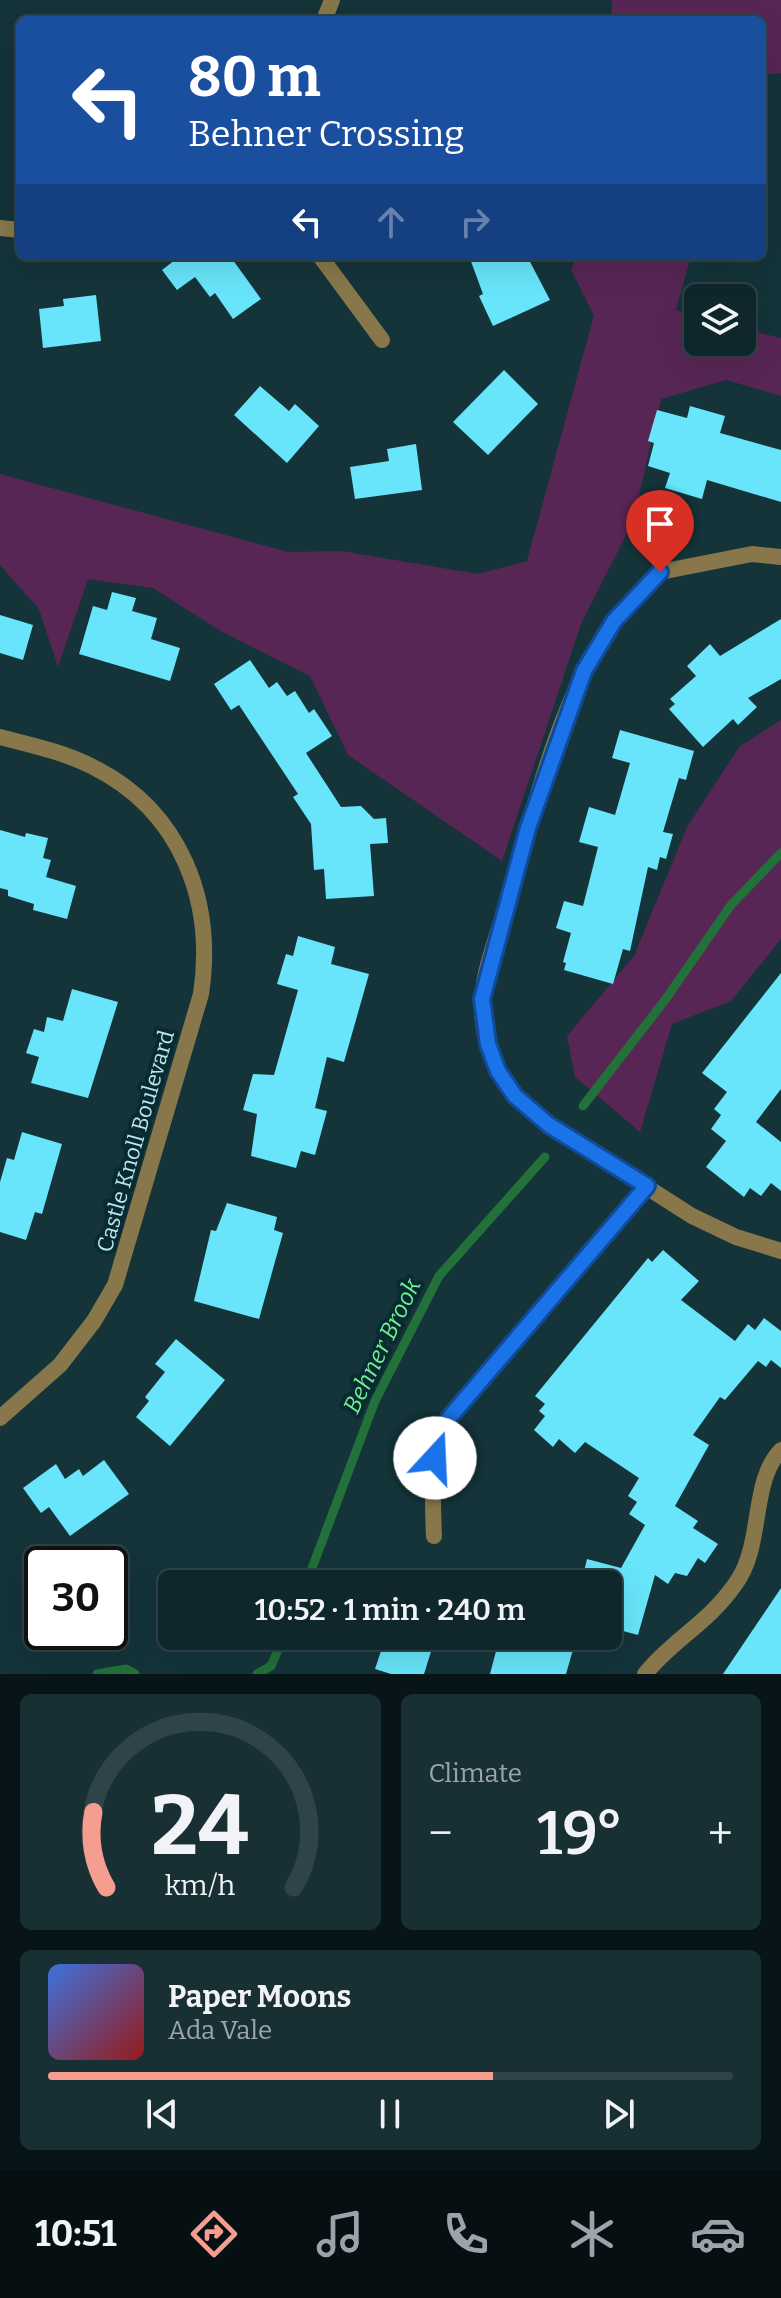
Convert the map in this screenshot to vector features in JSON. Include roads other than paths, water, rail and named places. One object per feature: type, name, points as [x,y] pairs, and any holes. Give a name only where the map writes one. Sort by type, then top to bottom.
[{"type":"street","points":[[323,260],[382,340]]},
{"type":"street","points":[[781,557],[752,554],[660,572],[614,621],[584,671],[528,828],[482,999],[488,1044],[498,1071],[515,1096],[549,1125],[719,1230],[781,1251]]},
{"type":"street","name":"Castle Knoll Boulevard","points":[[0,737],[69,756],[110,776],[155,815],[186,863],[201,907],[206,965],[201,994],[115,1285],[86,1333],[40,1386],[0,1418]]},
{"type":"street","points":[[434,1536],[435,1458],[449,1418],[647,1186]]},
{"type":"street","points":[[645,1674],[661,1654],[700,1626],[737,1583],[754,1547],[770,1465],[781,1450]]},
{"type":"waterway","name":"Behner Brook","points":[[583,1106],[665,1000],[731,905],[781,853]]},
{"type":"waterway","name":"Behner Brook","points":[[311,1570],[375,1401],[439,1276],[545,1157]]},
{"type":"waterway","name":"Behner Brook","points":[[257,1674],[271,1666],[278,1650]]},
{"type":"waterway","name":"Behner Brook","points":[[97,1674],[126,1669],[135,1674]]}]
